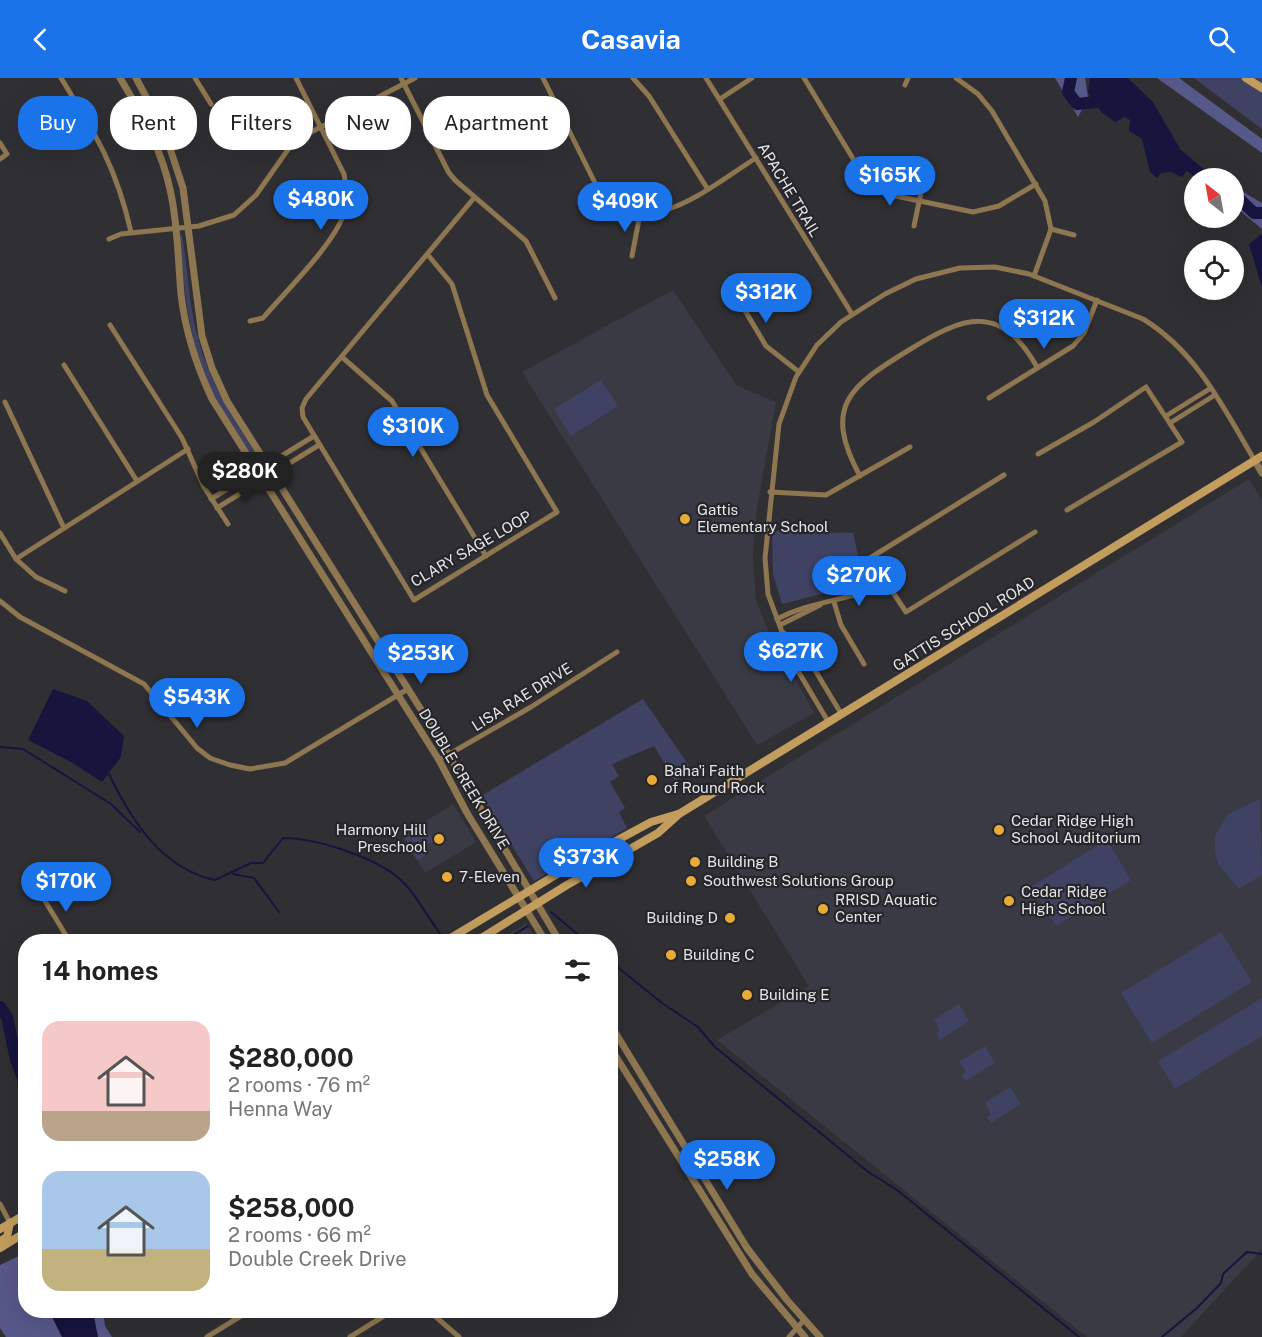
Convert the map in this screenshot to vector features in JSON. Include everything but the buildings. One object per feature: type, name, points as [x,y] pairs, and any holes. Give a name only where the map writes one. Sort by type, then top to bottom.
[{"type":"main road","points":[[1246,78],[1262,88]]},
{"type":"main road","name":"GATTIS SCHOOL ROAD","points":[[488,934],[658,833],[679,814],[1258,458]]},
{"type":"main road","name":"GATTIS SCHOOL ROAD","points":[[457,934],[529,890],[651,822],[679,814]]},
{"type":"main road","points":[[0,1227],[18,1218]]},
{"type":"main road","points":[[0,1241],[7,1237],[10,1222]]},
{"type":"main road","points":[[0,1248],[18,1237]]},
{"type":"street","points":[[61,78],[108,156],[122,192],[131,232]]},
{"type":"street","name":"DOUBLE CREEK DRIVE","points":[[120,78],[149,128],[164,165],[176,228],[184,313],[194,355],[212,399],[439,760],[467,813],[541,934]]},
{"type":"street","name":"DOUBLE CREEK DRIVE","points":[[136,78],[164,130],[175,159],[183,188],[196,305],[202,336],[212,368],[227,401],[449,754],[555,934]]},
{"type":"street","points":[[195,78],[209,101]]},
{"type":"street","points":[[250,321],[263,318],[333,235],[344,213],[346,189],[344,174],[296,78]]},
{"type":"street","points":[[109,239],[131,232],[189,228],[224,220],[250,203],[288,147],[320,126],[402,81],[415,78]]},
{"type":"street","points":[[543,78],[602,193],[616,206],[640,214],[670,209],[756,158]]},
{"type":"street","points":[[633,78],[649,96],[707,188]]},
{"type":"street","name":"APACHE TRAIL","points":[[706,78],[852,314]]},
{"type":"street","points":[[720,99],[752,78]]},
{"type":"street","points":[[804,78],[866,179],[886,194],[964,211],[982,211],[999,206],[1036,184]]},
{"type":"street","points":[[905,85],[908,78]]},
{"type":"street","points":[[956,78],[987,105],[1036,184],[1048,211],[1051,229],[1034,276]]},
{"type":"street","points":[[402,81],[449,172],[474,198],[526,241],[555,298]]},
{"type":"street","points":[[0,143],[7,154],[0,159]]},
{"type":"street","points":[[914,226],[925,173]]},
{"type":"street","name":"CLARY SAGE LOOP","points":[[428,255],[452,284],[487,395],[557,513],[414,600],[303,417],[303,404],[474,198]]},
{"type":"street","points":[[632,256],[640,214]]},
{"type":"street","points":[[1051,229],[1074,235]]},
{"type":"street","points":[[829,723],[786,651],[780,625],[766,586],[766,531],[779,424],[789,392],[817,345],[852,314],[900,286],[943,271],[995,267],[1034,276],[1143,319],[1160,329],[1186,352],[1258,458],[1262,472]]},
{"type":"street","points":[[728,282],[766,346],[799,372]]},
{"type":"street","points":[[989,398],[1070,349],[1079,340],[1097,300]]},
{"type":"street","points":[[860,476],[843,438],[843,417],[848,401],[868,375],[952,325],[978,321],[999,326],[1012,334],[1024,345],[1037,367]]},
{"type":"street","points":[[110,325],[188,449],[211,499],[228,524]]},
{"type":"street","points":[[342,357],[392,401],[486,556]]},
{"type":"street","points":[[64,365],[137,481]]},
{"type":"street","points":[[1038,454],[1094,422],[1146,387],[1182,442],[1067,510]]},
{"type":"street","points":[[1166,416],[1211,388]]},
{"type":"street","points":[[1170,423],[1215,395]]},
{"type":"street","points":[[5,402],[64,528]]},
{"type":"street","points":[[211,499],[314,436]]},
{"type":"street","points":[[217,508],[261,478],[320,445]]},
{"type":"street","points":[[770,492],[826,495],[910,447]]},
{"type":"street","points":[[16,559],[188,449]]},
{"type":"street","points":[[1004,475],[870,558],[906,612],[1035,532]]},
{"type":"street","points":[[229,488],[234,496]]},
{"type":"street","points":[[0,533],[16,559],[36,577],[65,591]]},
{"type":"street","points":[[780,625],[805,606],[834,602],[866,593],[885,583]]},
{"type":"street","points":[[0,602],[20,617],[144,684],[197,748],[210,758],[230,765],[250,769],[285,763],[408,689]]},
{"type":"street","points":[[834,602],[841,625],[864,664]]},
{"type":"street","points":[[780,625],[804,652],[842,715]]},
{"type":"street","name":"LISA RAE DRIVE","points":[[439,760],[617,652]]},
{"type":"street","points":[[42,896],[65,934]]},
{"type":"street","points":[[618,1037],[747,1248],[820,1337]]},
{"type":"street","points":[[618,1060],[752,1274],[805,1337]]},
{"type":"street","points":[[0,1204],[10,1222]]},
{"type":"street","points":[[207,1337],[238,1318]]},
{"type":"street","points":[[350,1337],[381,1318]]},
{"type":"street","points":[[437,1318],[459,1337]]},
{"type":"street","points":[[789,1337],[804,1320]]},
{"type":"shaded area","points":[[1055,78],[1085,78],[1088,98],[1078,117]]},
{"type":"shaded area","points":[[1090,78],[1128,78],[1153,102],[1190,166],[1184,168],[1182,177],[1170,172],[1161,173],[1157,178],[1150,172],[1142,139],[1129,131],[1130,120],[1125,117],[1115,122],[1101,112],[1095,102],[1090,104],[1088,102],[1091,98],[1088,92]]},
{"type":"shaded area","points":[[1157,78],[1179,78],[1262,139],[1262,153]]},
{"type":"shaded area","points":[[1194,78],[1262,78],[1262,129]]},
{"type":"shaded area","points":[[1244,192],[1262,203],[1262,229],[1244,214]]},
{"type":"shaded area","points":[[1262,234],[1262,288],[1249,244]]},
{"type":"shaded area","points":[[182,235],[191,306],[200,347],[220,395],[256,454],[256,463],[214,397],[199,358],[189,318],[183,278],[180,236]]},
{"type":"shaded area","name":"Gattis Elementary School","points":[[673,290],[737,386],[776,402],[756,513],[753,558],[756,600],[766,626],[814,713],[757,745],[522,372]]},
{"type":"shaded area","points":[[601,380],[618,406],[571,436],[554,409]]},
{"type":"shaded area","name":"Cedar Ridge High School","points":[[1249,479],[1262,500],[1262,1249],[1181,1337],[1087,1337],[717,1040],[809,986],[704,816]]},
{"type":"shaded area","points":[[772,531],[853,533],[864,583],[782,604],[773,574]]},
{"type":"shaded area","points":[[53,689],[87,701],[124,736],[121,757],[102,782],[71,762],[28,740]]},
{"type":"shaded area","points":[[643,699],[692,770],[675,781],[654,746],[612,764],[619,776],[610,782],[625,808],[619,812],[627,828],[534,881],[481,796]]},
{"type":"shaded area","points":[[1260,799],[1262,875],[1239,889],[1218,864],[1215,836],[1228,814]]},
{"type":"shaded area","name":"Harmony Hill Preschool","points":[[453,804],[476,842],[425,873],[402,836]]},
{"type":"shaded area","points":[[425,826],[435,842],[422,847],[426,855],[417,860],[405,838]]},
{"type":"shaded area","points":[[1107,840],[1131,880],[1056,926],[1032,886]]},
{"type":"shaded area","points":[[526,923],[533,934],[509,934]]},
{"type":"shaded area","points":[[1221,932],[1252,982],[1152,1043],[1121,993]]},
{"type":"shaded area","points":[[1262,998],[1262,1036],[1175,1089],[1158,1061]]},
{"type":"shaded area","points":[[959,1004],[969,1021],[940,1040],[936,1033],[940,1031],[934,1020]]},
{"type":"shaded area","points":[[985,1046],[995,1063],[965,1081],[962,1075],[966,1072],[959,1062]]},
{"type":"shaded area","points":[[1010,1087],[1021,1104],[991,1123],[987,1117],[991,1114],[985,1103]]},
{"type":"shaded area","points":[[18,1256],[18,1318],[104,1318],[105,1326],[112,1337],[6,1337],[0,1328],[0,1265]]},
{"type":"shaded area","points":[[52,1318],[94,1318],[98,1337],[62,1337]]},
{"type":"waterway","points":[[1071,78],[1068,92],[1077,104],[1105,101]]},
{"type":"waterway","points":[[1179,156],[1193,168]]},
{"type":"waterway","points":[[1244,203],[1254,213],[1262,213]]},
{"type":"waterway","points":[[0,747],[23,749],[111,804],[140,832]]},
{"type":"waterway","points":[[109,774],[127,808],[150,840],[164,854],[196,874],[215,880],[251,863],[263,863],[283,838],[331,846],[366,859],[396,876],[411,891],[440,934]]},
{"type":"waterway","points":[[233,874],[254,878],[279,912]]},
{"type":"waterway","points":[[551,912],[577,934]]},
{"type":"waterway","points":[[515,934],[528,926]]},
{"type":"waterway","points":[[618,967],[662,1003],[698,1027],[715,1047],[867,1171],[897,1190],[1079,1337]]},
{"type":"waterway","points":[[0,1007],[7,1017],[18,1065]]},
{"type":"waterway","points":[[1162,1337],[1197,1308],[1221,1283],[1223,1274],[1247,1252],[1262,1254]]},
{"type":"place","name":"Gattis Elementary School","points":[[685,519]]},
{"type":"place","name":"Baha'i Faith of Round Rock","points":[[652,780]]},
{"type":"place","name":"Cedar Ridge High School Auditorium","points":[[999,830]]},
{"type":"place","name":"Harmony Hill Preschool","points":[[439,839]]},
{"type":"place","name":"Building B","points":[[695,862]]},
{"type":"place","name":"7-Eleven","points":[[447,877]]},
{"type":"place","name":"Southwest Solutions Group","points":[[691,881]]},
{"type":"place","name":"Cedar Ridge High School","points":[[1009,901]]},
{"type":"place","name":"RRISD Aquatic Center","points":[[823,909]]},
{"type":"place","name":"Building D","points":[[730,918]]},
{"type":"place","name":"Building C","points":[[671,955]]},
{"type":"place","name":"Building E","points":[[747,995]]}]
